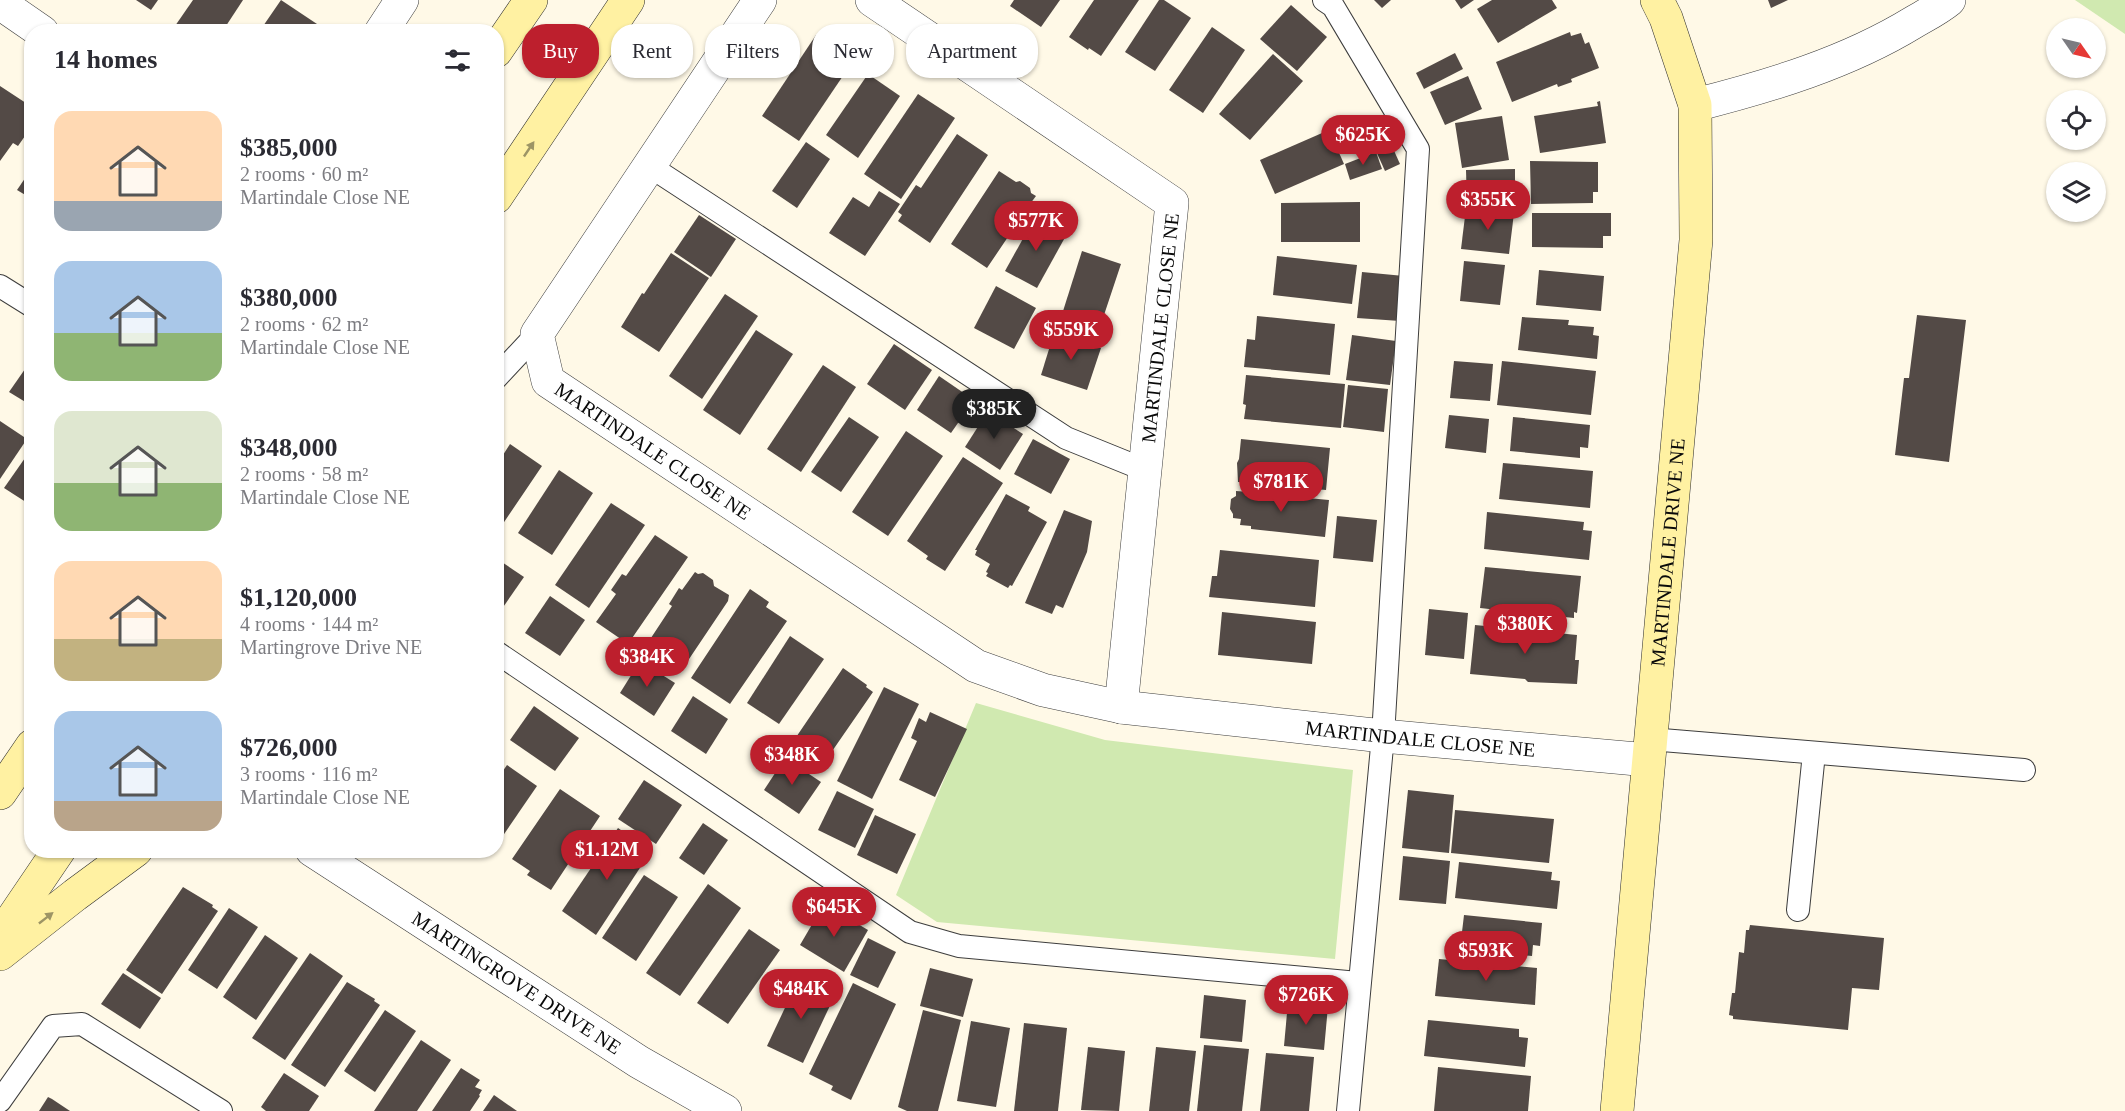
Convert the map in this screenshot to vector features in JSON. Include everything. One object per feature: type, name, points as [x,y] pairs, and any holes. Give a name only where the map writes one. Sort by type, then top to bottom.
[{"type":"street","points":[[386,24],[402,0]]},
{"type":"street","points":[[504,39],[531,0]]},
{"type":"street","points":[[504,185],[628,0]]},
{"type":"street","points":[[537,334],[760,0]]},
{"type":"street","name":"MARTINDALE CLOSE NE","points":[[872,0],[1172,203],[1121,707]]},
{"type":"street","name":"MARTINDALE DRIVE NE","points":[[1617,1111],[1696,240],[1695,105],[1666,18],[1657,0]]},
{"type":"street","points":[[1695,105],[1748,92],[1839,61],[1895,34],[1946,1]]},
{"type":"street","points":[[0,3],[30,24]]},
{"type":"street","name":"MARTINDALE CLOSE NE","points":[[537,334],[548,381],[976,666],[1043,690],[1121,707],[1383,736],[1649,749]]},
{"type":"street","points":[[0,793],[24,758]]},
{"type":"street","points":[[0,937],[54,858]]},
{"type":"street","points":[[0,954],[75,894],[125,858]]},
{"type":"street","name":"MARTINGROVE DRIVE NE","points":[[324,858],[639,1062],[726,1111]]},
{"type":"lane","points":[[1324,0],[1333,6],[1418,149],[1383,736],[1358,983],[1348,1111]]},
{"type":"lane","points":[[648,165],[1066,438],[1145,470]]},
{"type":"lane","points":[[0,285],[24,301]]},
{"type":"lane","points":[[504,369],[537,334]]},
{"type":"lane","points":[[504,657],[910,932],[958,945],[1358,983]]},
{"type":"lane","points":[[1649,749],[1814,753],[2024,770]]},
{"type":"lane","points":[[1798,910],[1814,753]]},
{"type":"lane","points":[[0,1101],[53,1026],[82,1024],[221,1111]]},
{"type":"green space","points":[[2075,0],[2125,0],[2125,34],[2106,21],[2106,18],[2101,18]]},
{"type":"green space","points":[[976,703],[1105,740],[1353,770],[1335,959],[937,922],[896,895]]},
{"type":"building","points":[[136,0],[158,0],[151,10]]},
{"type":"building","points":[[193,0],[243,0],[227,24],[176,24]]},
{"type":"building","points":[[281,0],[317,24],[264,24]]},
{"type":"building","points":[[1014,0],[1060,0],[1041,27],[1010,6]]},
{"type":"building","points":[[1094,0],[1139,0],[1101,56],[1069,37]]},
{"type":"building","points":[[1159,0],[1164,0],[1191,18],[1155,71],[1125,52]]},
{"type":"building","points":[[1374,0],[1391,0],[1382,8]]},
{"type":"building","points":[[1455,0],[1474,0],[1461,9]]},
{"type":"building","points":[[1492,0],[1552,0],[1557,8],[1498,43],[1477,9]]},
{"type":"building","points":[[1768,0],[1788,0],[1771,8]]},
{"type":"building","points":[[1291,5],[1327,37],[1297,71],[1260,39]]},
{"type":"building","points":[[1212,27],[1245,50],[1203,113],[1169,90]]},
{"type":"building","points":[[1570,32],[1571,36],[1581,33],[1585,44],[1589,42],[1599,68],[1571,79],[1572,82],[1558,87],[1557,84],[1512,102],[1496,62]]},
{"type":"building","points":[[812,41],[812,78],[842,78],[799,141],[762,116],[787,78],[800,78],[800,59]]},
{"type":"building","points":[[1455,53],[1463,69],[1424,89],[1416,73]]},
{"type":"building","points":[[1273,54],[1303,81],[1250,140],[1219,114]]},
{"type":"building","points":[[1468,76],[1482,109],[1445,125],[1430,92]]},
{"type":"building","points":[[865,78],[874,78],[900,96],[858,158],[826,135]]},
{"type":"building","points":[[0,86],[24,102],[24,137],[18,146],[13,143],[0,161]]},
{"type":"building","points":[[918,94],[955,118],[901,199],[864,174]]},
{"type":"building","points":[[1600,101],[1606,143],[1540,153],[1534,116],[1598,106],[1597,102]]},
{"type":"building","points":[[1502,116],[1509,160],[1462,168],[1455,123]]},
{"type":"building","points":[[1329,130],[1344,164],[1275,194],[1260,160]]},
{"type":"building","points":[[957,134],[988,155],[930,243],[898,221],[902,215],[898,212],[916,185],[921,188]]},
{"type":"building","points":[[806,142],[830,159],[797,208],[772,191]]},
{"type":"building","points":[[1391,144],[1400,164],[1385,171],[1376,151]]},
{"type":"building","points":[[1376,152],[1382,169],[1350,180],[1345,164]]},
{"type":"building","points":[[1530,161],[1598,162],[1598,192],[1593,192],[1593,203],[1531,204]]},
{"type":"building","points":[[1515,169],[1515,208],[1467,208],[1466,170]]},
{"type":"building","points":[[999,171],[1016,182],[1020,181],[1036,196],[1021,216],[1025,219],[1014,233],[1012,231],[987,268],[951,244]]},
{"type":"building","points":[[24,180],[24,194],[17,190]]},
{"type":"building","points":[[879,191],[900,204],[865,256],[829,233],[853,197],[869,207]]},
{"type":"building","points":[[1360,202],[1360,242],[1281,242],[1281,203]]},
{"type":"building","points":[[1466,208],[1514,213],[1509,254],[1461,249]]},
{"type":"building","points":[[1532,213],[1611,213],[1611,236],[1603,236],[1603,248],[1532,247]]},
{"type":"building","points":[[699,215],[736,239],[711,277],[674,252]]},
{"type":"building","points":[[1036,215],[1068,232],[1037,288],[1005,271]]},
{"type":"building","points":[[1082,251],[1121,264],[1096,339],[1058,327]]},
{"type":"building","points":[[671,253],[709,278],[659,352],[621,327]]},
{"type":"building","points":[[1277,256],[1357,265],[1352,304],[1273,295]]},
{"type":"building","points":[[1464,261],[1505,265],[1500,305],[1460,301]]},
{"type":"building","points":[[1539,270],[1604,276],[1601,311],[1536,305]]},
{"type":"building","points":[[1362,272],[1404,276],[1400,321],[1357,318]]},
{"type":"building","points":[[996,286],[1036,308],[1014,349],[974,328]]},
{"type":"building","points":[[725,294],[758,316],[702,399],[669,376]]},
{"type":"building","points":[[1917,315],[1966,320],[1949,462],[1895,455],[1904,378],[1909,378]]},
{"type":"building","points":[[1257,316],[1335,324],[1330,375],[1244,367],[1247,339],[1255,340]]},
{"type":"building","points":[[1522,317],[1569,320],[1568,325],[1594,327],[1593,335],[1599,336],[1597,359],[1518,350]]},
{"type":"building","points":[[756,330],[793,354],[740,435],[703,410]]},
{"type":"building","points":[[1054,333],[1101,348],[1087,390],[1041,375]]},
{"type":"building","points":[[1352,335],[1396,341],[1390,385],[1346,380]]},
{"type":"building","points":[[894,344],[932,370],[905,410],[867,384]]},
{"type":"building","points":[[1454,361],[1493,364],[1490,401],[1450,398]]},
{"type":"building","points":[[1502,361],[1596,371],[1591,415],[1497,405]]},
{"type":"building","points":[[823,365],[856,387],[801,472],[767,449]]},
{"type":"building","points":[[24,370],[24,401],[9,392]]},
{"type":"building","points":[[1246,375],[1345,384],[1341,428],[1244,419]]},
{"type":"building","points":[[939,376],[974,400],[951,433],[917,410]]},
{"type":"building","points":[[1348,385],[1388,389],[1384,432],[1343,427]]},
{"type":"building","points":[[988,411],[1023,434],[1000,470],[965,447]]},
{"type":"building","points":[[1449,415],[1489,419],[1486,453],[1445,448]]},
{"type":"building","points":[[849,417],[879,437],[841,492],[811,472]]},
{"type":"building","points":[[1513,417],[1590,425],[1588,448],[1580,447],[1580,458],[1510,451]]},
{"type":"building","points":[[0,421],[24,437],[24,443],[0,479]]},
{"type":"building","points":[[906,431],[943,456],[888,536],[852,512]]},
{"type":"building","points":[[1033,439],[1070,459],[1051,494],[1014,474]]},
{"type":"building","points":[[1241,439],[1330,448],[1326,490],[1238,482],[1237,463]]},
{"type":"building","points":[[510,444],[542,466],[504,522],[504,453]]},
{"type":"building","points":[[963,457],[1003,483],[945,571],[926,559],[928,556],[907,541]]},
{"type":"building","points":[[24,459],[24,501],[4,488]]},
{"type":"building","points":[[1503,463],[1593,471],[1590,508],[1499,499]]},
{"type":"building","points":[[559,470],[593,493],[552,555],[518,533]]},
{"type":"building","points":[[1236,491],[1249,492],[1248,495],[1254,495],[1254,493],[1329,500],[1325,537],[1251,529],[1251,526],[1240,525],[1241,519],[1233,518],[1230,509],[1231,499],[1236,496]]},
{"type":"building","points":[[1006,494],[1030,507],[1028,511],[1047,522],[1012,586],[1008,588],[986,576],[990,564],[975,555],[977,550],[975,550]]},
{"type":"building","points":[[611,503],[645,525],[589,608],[555,585]]},
{"type":"building","points":[[1064,510],[1092,521],[1087,552],[1063,608],[1056,605],[1052,614],[1025,603]]},
{"type":"building","points":[[1487,512],[1584,522],[1583,530],[1592,531],[1589,560],[1484,549]]},
{"type":"building","points":[[1337,516],[1377,520],[1373,562],[1333,558]]},
{"type":"building","points":[[655,535],[688,557],[628,644],[596,622],[616,594],[611,590],[622,574],[626,576]]},
{"type":"building","points":[[1220,550],[1319,560],[1315,607],[1209,597],[1212,576],[1217,576]]},
{"type":"building","points":[[504,563],[524,577],[504,606]]},
{"type":"building","points":[[1485,567],[1581,576],[1577,613],[1574,612],[1574,618],[1480,608]]},
{"type":"building","points":[[695,572],[703,573],[713,580],[714,586],[729,595],[728,601],[683,668],[647,644],[672,606],[669,604],[679,588],[682,590]]},
{"type":"building","points":[[750,589],[769,602],[766,607],[787,621],[730,704],[691,678]]},
{"type":"building","points":[[550,596],[585,620],[560,656],[525,633]]},
{"type":"building","points":[[1429,609],[1468,613],[1464,659],[1425,655]]},
{"type":"building","points":[[1222,612],[1316,622],[1312,664],[1218,655]]},
{"type":"building","points":[[1475,625],[1577,635],[1575,660],[1579,660],[1577,684],[1528,682],[1525,679],[1470,674]]},
{"type":"building","points":[[790,636],[824,659],[779,724],[747,703]]},
{"type":"building","points":[[640,661],[675,683],[654,716],[620,693]]},
{"type":"building","points":[[843,668],[873,692],[817,773],[786,752]]},
{"type":"building","points":[[884,687],[919,704],[872,799],[837,781]]},
{"type":"building","points":[[693,696],[728,719],[706,754],[671,731]]},
{"type":"building","points":[[534,706],[579,738],[555,771],[510,740]]},
{"type":"building","points":[[930,712],[967,729],[935,797],[899,780],[917,741],[911,738],[919,718],[926,722]]},
{"type":"building","points":[[785,758],[821,782],[799,814],[764,790]]},
{"type":"building","points":[[507,765],[537,786],[504,834],[504,769]]},
{"type":"building","points":[[644,780],[682,805],[656,844],[618,819]]},
{"type":"building","points":[[560,789],[600,816],[551,890],[527,875],[530,871],[512,859]]},
{"type":"building","points":[[1408,790],[1454,795],[1449,853],[1402,848]]},
{"type":"building","points":[[837,791],[874,809],[855,848],[818,830]]},
{"type":"building","points":[[1455,810],[1554,819],[1549,863],[1451,853]]},
{"type":"building","points":[[875,815],[916,834],[897,874],[857,855]]},
{"type":"building","points":[[703,823],[728,840],[704,875],[679,858]]},
{"type":"building","points":[[618,828],[651,851],[596,935],[562,911]]},
{"type":"building","points":[[1403,856],[1450,861],[1446,904],[1399,900]]},
{"type":"building","points":[[1459,862],[1552,872],[1551,880],[1560,881],[1557,909],[1455,898]]},
{"type":"building","points":[[644,875],[678,897],[636,961],[602,938]]},
{"type":"building","points":[[708,884],[741,908],[680,996],[646,973]]},
{"type":"building","points":[[183,887],[213,905],[212,907],[218,911],[162,994],[126,970]]},
{"type":"building","points":[[824,904],[868,930],[844,972],[800,945]]},
{"type":"building","points":[[229,908],[258,927],[217,989],[188,970]]},
{"type":"building","points":[[1464,915],[1542,923],[1540,946],[1533,945],[1532,956],[1460,949]]},
{"type":"building","points":[[1750,925],[1884,938],[1879,990],[1852,988],[1848,1030],[1733,1019],[1733,1016],[1729,1015],[1732,993],[1735,993],[1739,952],[1744,953],[1746,930],[1749,930]]},
{"type":"building","points":[[749,929],[780,950],[728,1024],[697,1003]]},
{"type":"building","points":[[265,935],[298,958],[256,1020],[223,997]]},
{"type":"building","points":[[868,938],[896,952],[878,988],[850,975]]},
{"type":"building","points":[[310,953],[343,976],[285,1060],[252,1038]]},
{"type":"building","points":[[1439,959],[1537,968],[1535,1005],[1435,996]]},
{"type":"building","points":[[930,968],[973,979],[963,1017],[920,1006]]},
{"type":"building","points":[[123,973],[161,998],[140,1029],[101,1004]]},
{"type":"building","points":[[799,978],[835,995],[803,1063],[767,1046]]},
{"type":"building","points":[[347,982],[375,999],[374,1001],[380,1005],[325,1087],[291,1065]]},
{"type":"building","points":[[853,983],[896,1004],[851,1100],[831,1090],[833,1086],[809,1074]]},
{"type":"building","points":[[1204,995],[1246,1000],[1242,1042],[1200,1038]]},
{"type":"building","points":[[1288,1002],[1328,1006],[1324,1050],[1284,1046]]},
{"type":"building","points":[[385,1010],[416,1031],[375,1092],[344,1071]]},
{"type":"building","points":[[923,1010],[961,1020],[938,1111],[907,1111],[898,1107]]},
{"type":"building","points":[[1428,1020],[1519,1029],[1519,1037],[1528,1038],[1525,1067],[1424,1056]]},
{"type":"building","points":[[971,1021],[1010,1028],[996,1107],[957,1101]]},
{"type":"building","points":[[1024,1023],[1067,1028],[1058,1111],[1014,1111]]},
{"type":"building","points":[[421,1040],[451,1060],[417,1111],[374,1111]]},
{"type":"building","points":[[1204,1045],[1249,1049],[1242,1111],[1197,1111]]},
{"type":"building","points":[[1088,1047],[1125,1051],[1119,1111],[1081,1110]]},
{"type":"building","points":[[1156,1047],[1196,1051],[1189,1111],[1149,1111]]},
{"type":"building","points":[[1266,1053],[1314,1057],[1309,1111],[1260,1111]]},
{"type":"building","points":[[1438,1067],[1531,1076],[1528,1111],[1434,1111]]},
{"type":"building","points":[[461,1068],[480,1080],[475,1087],[482,1090],[470,1111],[432,1111]]},
{"type":"building","points":[[284,1073],[319,1096],[309,1111],[266,1111],[261,1107]]},
{"type":"building","points":[[494,1095],[517,1111],[483,1111]]},
{"type":"building","points":[[48,1097],[52,1099],[70,1111],[39,1111]]}]
